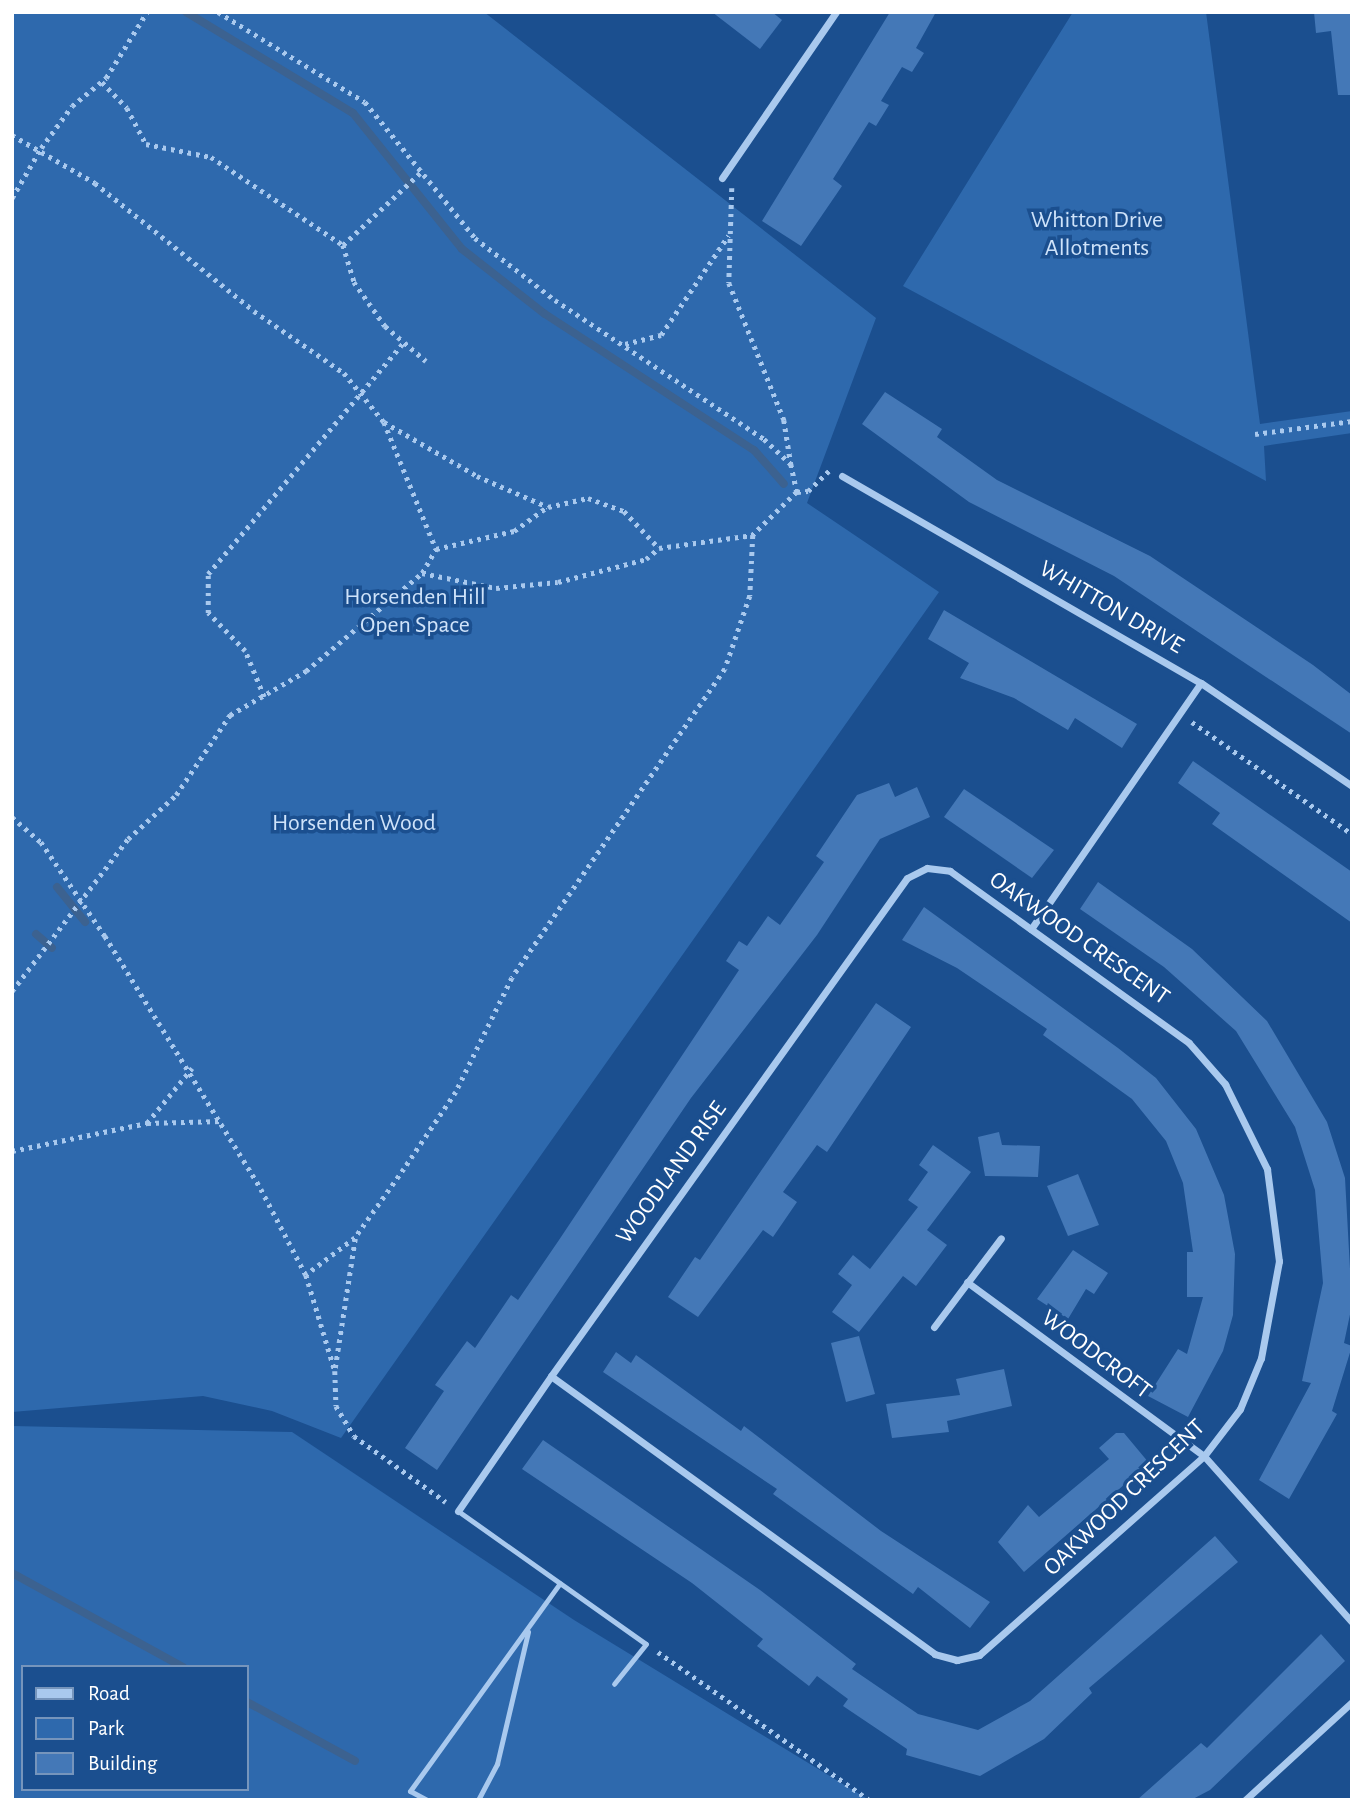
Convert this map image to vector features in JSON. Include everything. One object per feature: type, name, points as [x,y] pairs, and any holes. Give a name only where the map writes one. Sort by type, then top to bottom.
[{"type":"street","points":[[722,178],[836,12]]},
{"type":"street","name":"WHITTON DRIVE","points":[[842,476],[1201,683],[1352,786]]},
{"type":"street","points":[[1031,929],[1201,683]]},
{"type":"street","name":"OAKWOOD CRESCENT","points":[[551,1376],[935,1654],[957,1660],[993,1648],[1204,1456],[1240,1409],[1273,1309],[1279,1262],[1267,1169],[1231,1094],[1189,1043],[950,871],[927,867]]},
{"type":"street","name":"WOODLAND RISE","points":[[458,1511],[551,1376],[907,878],[927,867]]},
{"type":"street","points":[[934,1328],[1001,1238]]},
{"type":"street","name":"WOODCROFT","points":[[967,1282],[1204,1456],[1352,1622]]},
{"type":"street","points":[[1245,1800],[1352,1702]]},
{"type":"lane","points":[[458,1511],[646,1644],[614,1684]]},
{"type":"lane","points":[[428,1800],[410,1791],[560,1583]]},
{"type":"lane","points":[[478,1800],[497,1764],[529,1629]]},
{"type":"path","points":[[12,198],[41,148],[72,106],[102,82],[147,12]]},
{"type":"path","points":[[218,12],[365,102],[420,174],[475,238],[555,300],[625,344],[791,464]]},
{"type":"path","points":[[102,82],[127,108],[146,144],[211,157],[342,245],[354,282],[404,342],[426,361]]},
{"type":"path","points":[[12,135],[41,148],[344,373],[360,397],[384,422],[477,476],[548,507]]},
{"type":"path","points":[[342,245],[420,174]]},
{"type":"path","points":[[722,178],[732,187],[729,283],[785,420],[797,492]]},
{"type":"path","points":[[625,344],[661,334],[729,235]]},
{"type":"path","points":[[264,697],[245,652],[208,613],[208,574],[404,342]]},
{"type":"path","points":[[1255,434],[1352,421]]},
{"type":"path","points":[[384,422],[436,549]]},
{"type":"path","points":[[422,573],[496,588],[558,582],[646,559],[659,548],[752,535],[797,492],[818,484]]},
{"type":"path","points":[[12,991],[45,942],[79,904],[128,839],[176,795],[230,715],[306,671],[422,573],[436,549],[514,531],[548,507],[588,498],[624,511],[659,548]]},
{"type":"path","points":[[306,1275],[355,1238],[456,1092],[512,978],[724,669],[750,596],[752,535]]},
{"type":"path","points":[[1180,713],[1352,834]]},
{"type":"path","points":[[12,817],[41,842],[79,904],[192,1068],[306,1275],[335,1371]]},
{"type":"path","points":[[147,1124],[192,1068]]},
{"type":"path","points":[[12,1151],[147,1124],[222,1121]]},
{"type":"path","points":[[355,1238],[335,1371],[336,1406],[354,1436],[458,1511]]},
{"type":"path","points":[[646,1644],[869,1800]]},
{"type":"green space","name":"Horsenden Wood","points":[[12,12],[484,12],[876,318],[807,503],[939,592],[341,1438],[272,1411],[203,1396],[12,1412]]},
{"type":"green space","name":"Whitton Drive Allotments","points":[[1073,12],[1206,12],[1260,424],[1352,411],[1352,433],[1264,446],[1266,481],[903,286]]},
{"type":"green space","points":[[12,1426],[292,1432],[574,1620],[869,1800],[12,1800]]},
{"type":"building","points":[[712,12],[772,12],[782,20],[760,49]]},
{"type":"building","points":[[890,12],[936,12],[916,48],[924,53],[912,72],[902,67],[881,101],[889,105],[876,126],[869,122],[833,179],[842,186],[801,246],[762,221]]},
{"type":"building","points":[[1314,12],[1352,12],[1352,95],[1338,95],[1331,31],[1316,33]]},
{"type":"building","points":[[885,392],[942,429],[937,437],[997,480],[1150,556],[1313,665],[1352,695],[1352,734],[1114,576],[969,502],[862,424]]},
{"type":"building","points":[[944,610],[1137,724],[1122,748],[1075,718],[1068,730],[1014,698],[960,678],[969,663],[928,639]]},
{"type":"building","points":[[1193,761],[1352,872],[1352,923],[1212,824],[1220,813],[1178,783]]},
{"type":"building","points":[[889,783],[895,797],[917,787],[930,817],[880,839],[817,935],[691,1098],[437,1470],[405,1448],[444,1391],[435,1385],[467,1341],[475,1348],[511,1295],[518,1300],[739,970],[726,961],[739,941],[747,946],[768,916],[780,925],[824,862],[816,856],[857,795]]},
{"type":"building","points":[[964,789],[1054,850],[1032,878],[944,817]]},
{"type":"building","points":[[1098,882],[1192,949],[1267,1021],[1327,1122],[1345,1178],[1352,1305],[1344,1343],[1352,1346],[1332,1411],[1337,1414],[1289,1499],[1259,1480],[1311,1383],[1302,1381],[1323,1283],[1315,1190],[1295,1127],[1236,1031],[1164,967],[1080,909]]},
{"type":"building","points":[[924,907],[1156,1078],[1196,1129],[1224,1195],[1235,1254],[1233,1315],[1223,1351],[1188,1417],[1148,1396],[1178,1349],[1187,1354],[1203,1297],[1187,1297],[1187,1252],[1193,1252],[1183,1183],[1166,1141],[1132,1099],[1043,1035],[1047,1029],[957,968],[902,940]]},
{"type":"building","points":[[876,1003],[911,1027],[827,1152],[817,1145],[783,1192],[797,1202],[773,1237],[763,1230],[698,1317],[668,1297],[695,1257],[700,1260]]},
{"type":"building","points":[[999,1132],[1002,1145],[1040,1146],[1038,1177],[985,1176],[978,1137]]},
{"type":"building","points":[[933,1145],[971,1172],[927,1230],[947,1245],[916,1286],[903,1276],[859,1332],[832,1312],[852,1285],[838,1274],[853,1255],[870,1269],[918,1207],[908,1200],[928,1172],[919,1165]]},
{"type":"building","points":[[1078,1174],[1099,1225],[1068,1236],[1047,1186]]},
{"type":"building","points":[[1073,1250],[1108,1273],[1094,1294],[1086,1289],[1068,1319],[1037,1299]]},
{"type":"building","points":[[859,1336],[875,1394],[846,1402],[831,1343]]},
{"type":"building","points":[[616,1352],[631,1363],[636,1355],[741,1431],[744,1426],[881,1531],[990,1602],[970,1628],[918,1587],[913,1594],[773,1494],[777,1489],[603,1372]]},
{"type":"building","points":[[1004,1369],[1012,1406],[947,1421],[949,1432],[892,1438],[886,1404],[960,1395],[956,1379]]},
{"type":"building","points":[[1116,1433],[1124,1433],[1149,1463],[1024,1572],[998,1542],[1028,1505],[1039,1517],[1109,1459],[1099,1448]]},
{"type":"building","points":[[543,1440],[760,1590],[856,1664],[852,1669],[918,1714],[978,1730],[1030,1701],[1215,1536],[1238,1562],[1089,1688],[1092,1693],[1044,1739],[980,1776],[906,1755],[907,1749],[843,1706],[848,1699],[817,1676],[809,1686],[757,1646],[763,1639],[692,1583],[522,1469]]},
{"type":"building","points":[[1321,1634],[1345,1661],[1210,1790],[1191,1800],[1137,1800],[1201,1743],[1207,1748]]},
{"type":"waterway","points":[[186,12],[353,113],[462,249],[545,314],[754,450],[784,484]]},
{"type":"waterway","points":[[57,887],[85,922]]},
{"type":"waterway","points":[[36,934],[52,948]]},
{"type":"waterway","points":[[12,1573],[179,1665]]},
{"type":"waterway","points":[[248,1703],[355,1761]]},
{"type":"park label","name":"Horsenden Hill Open Space","points":[[415,612]]}]
